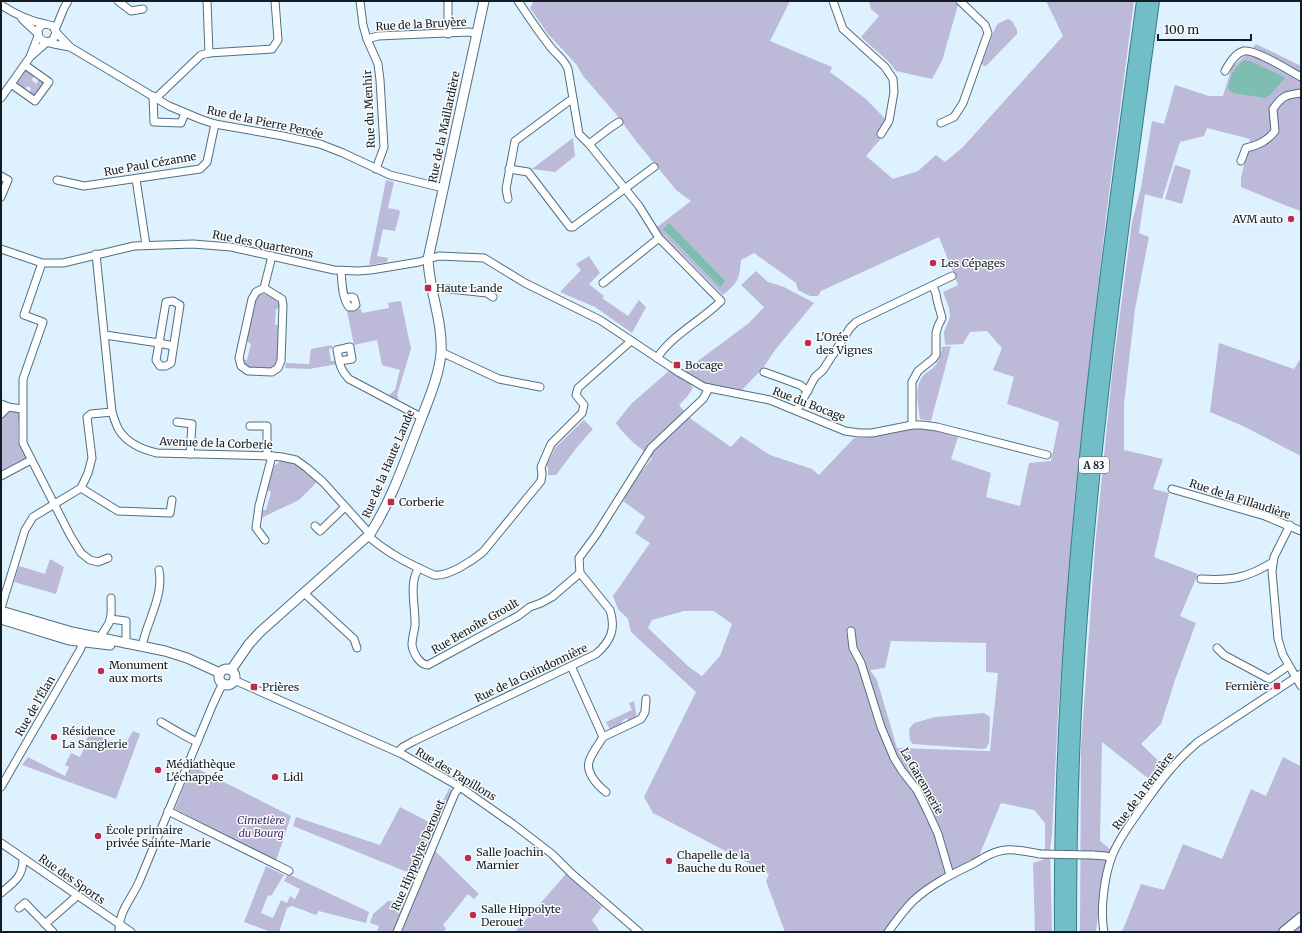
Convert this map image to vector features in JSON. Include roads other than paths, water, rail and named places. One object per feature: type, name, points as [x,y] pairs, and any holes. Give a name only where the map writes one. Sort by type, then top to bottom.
[{"type":"highway","name":"A 83","points":[[1061,932],[1061,834],[1064,722],[1078,532],[1092,397],[1143,1]]},
{"type":"highway","name":"A 83","points":[[1070,932],[1071,816],[1078,660],[1093,477],[1116,282],[1153,1]]},
{"type":"highway","points":[[1075,932],[1076,814],[1081,685],[1093,526],[1117,307],[1116,282]]},
{"type":"main road","points":[[1284,932],[1301,918]]},
{"type":"street","points":[[1,98],[30,57],[48,42],[53,40],[55,31],[68,1]]},
{"type":"street","points":[[118,1],[131,11],[143,9]]},
{"type":"street","points":[[207,1],[209,53]]},
{"type":"street","points":[[185,113],[181,123],[154,122],[155,97],[201,55],[209,53],[272,49],[278,40],[275,1]]},
{"type":"street","name":"Rue du Menhir","points":[[360,1],[363,25],[367,39],[378,64],[383,112],[384,147],[376,169]]},
{"type":"street","points":[[448,1],[448,34]]},
{"type":"street","name":"Rue de la Maillardière","points":[[428,259],[484,1]]},
{"type":"street","points":[[518,1],[549,45],[562,57],[566,63],[579,134],[589,144],[644,212],[659,238],[721,301],[678,335],[661,351],[657,358]]},
{"type":"street","points":[[833,1],[843,29],[885,67],[893,79],[894,92],[889,121],[881,134]]},
{"type":"street","points":[[941,123],[954,117],[963,103],[988,33],[985,25],[960,1]]},
{"type":"street","points":[[1,5],[19,16],[52,26],[55,31]]},
{"type":"street","points":[[30,57],[39,29],[47,24],[64,8]]},
{"type":"street","points":[[19,16],[43,41],[48,42]]},
{"type":"street","name":"Rue de la Pierre Percée","points":[[55,31],[70,47],[169,106],[185,113],[214,124],[320,144],[343,152],[390,176],[443,188]]},
{"type":"street","name":"Rue de la Bruyère","points":[[367,39],[378,36],[469,32],[476,33]]},
{"type":"street","name":"Rue de la Pierre Percée","points":[[48,42],[70,47]]},
{"type":"street","points":[[1225,71],[1230,61],[1243,51],[1249,51],[1259,54],[1301,77]]},
{"type":"street","points":[[11,84],[35,101],[49,82],[25,64]]},
{"type":"street","points":[[1241,161],[1246,148],[1257,146],[1266,141],[1275,131],[1273,109],[1280,99],[1288,94],[1301,93]]},
{"type":"street","points":[[508,199],[506,189],[514,141],[569,101],[573,100]]},
{"type":"street","points":[[589,144],[619,122]]},
{"type":"street","name":"Rue Paul Cézanne","points":[[57,180],[84,186],[200,169],[207,162],[214,124]]},
{"type":"street","points":[[509,169],[528,172],[570,227],[573,227],[654,167]]},
{"type":"street","points":[[1,176],[8,180],[1,197]]},
{"type":"street","points":[[136,179],[146,245]]},
{"type":"street","points":[[603,282],[659,238]]},
{"type":"street","name":"Rue des Quarterons","points":[[1,249],[42,263],[63,263],[96,254],[146,245],[218,245],[342,271],[371,270],[419,262],[428,259]]},
{"type":"street","name":"Avenue de la Corberie","points":[[96,254],[112,412],[119,431],[142,449],[157,453],[270,456],[296,460],[323,482],[369,535],[388,552],[434,575],[440,576],[474,559],[483,552],[541,481],[541,467],[551,444],[582,413],[584,405],[576,395],[578,388],[631,341]]},
{"type":"street","points":[[264,288],[282,299],[281,361],[278,368],[272,372],[248,371],[241,366],[239,358],[252,299],[256,292],[264,288],[272,256]]},
{"type":"street","name":"Rue du Bocage","points":[[428,259],[439,256],[484,258],[525,283],[600,320],[657,358],[709,388],[770,400],[846,431],[872,433],[912,425],[922,425],[937,427],[1046,455]]},
{"type":"street","name":"Rue de la Haute Lande","points":[[231,670],[249,644],[260,632],[369,535],[382,513],[409,451],[437,375],[441,352],[438,324],[428,272],[428,259]]},
{"type":"street","points":[[42,263],[24,315],[43,322],[23,375],[23,443],[81,553],[90,560],[98,562],[108,558]]},
{"type":"street","points":[[342,271],[342,283],[345,298]]},
{"type":"street","points":[[797,410],[815,378],[823,370],[850,328],[856,322],[952,276]]},
{"type":"street","points":[[912,425],[912,382],[918,371],[936,355],[936,333],[942,318],[933,286]]},
{"type":"street","points":[[431,287],[487,293],[493,297]]},
{"type":"street","points":[[173,301],[180,305],[171,363],[166,366],[160,366],[156,360],[159,343],[166,302],[173,301]]},
{"type":"street","points":[[105,335],[173,346]]},
{"type":"street","points":[[441,352],[499,379],[540,387]]},
{"type":"street","points":[[339,361],[341,371],[348,379],[422,417]]},
{"type":"street","points":[[764,372],[800,385],[808,391]]},
{"type":"street","points":[[580,573],[578,563],[579,558],[596,535],[651,448],[703,399],[709,388]]},
{"type":"street","points":[[1,404],[22,409]]},
{"type":"street","points":[[1,414],[8,406]]},
{"type":"street","points":[[1,608],[25,530],[33,517],[81,488],[92,458],[87,417],[91,414],[112,412]]},
{"type":"street","points":[[177,422],[192,424],[190,454]]},
{"type":"street","points":[[250,426],[267,426],[270,456],[259,506],[256,528],[265,540]]},
{"type":"street","points":[[1,476],[31,460]]},
{"type":"street","points":[[81,488],[118,511],[170,513],[172,500]]},
{"type":"street","name":"Rue de la Fillaudière","points":[[1172,489],[1265,516],[1301,530]]},
{"type":"street","points":[[315,526],[320,531],[345,507]]},
{"type":"street","points":[[1290,525],[1274,557],[1272,571],[1278,639],[1282,655],[1288,666],[1298,676],[1301,686]]},
{"type":"street","points":[[1201,579],[1219,580],[1241,578],[1258,571],[1273,562]]},
{"type":"street","name":"Rue Benoîte Groult","points":[[419,568],[414,577],[415,625],[412,646],[420,662],[424,665],[428,665],[518,616],[530,607],[552,597],[580,573]]},
{"type":"street","points":[[140,646],[154,610],[161,580],[159,570]]},
{"type":"street","name":"Rue de la Guindonnière","points":[[398,752],[403,747],[414,741],[596,654],[604,648],[613,626],[610,610],[580,573]]},
{"type":"street","points":[[304,593],[354,640],[357,648]]},
{"type":"street","points":[[100,639],[102,632],[109,623],[111,598]]},
{"type":"street","points":[[1,611],[100,645],[140,646]]},
{"type":"street","points":[[110,618],[126,621],[126,644]]},
{"type":"street","points":[[1,619],[69,640],[83,638],[100,639],[165,651],[187,658],[220,673]]},
{"type":"street","name":"La Garennerie","points":[[851,631],[852,648],[861,663],[881,727],[894,758],[917,790],[928,812],[938,834],[950,875]]},
{"type":"street","name":"Rue de l'Élan","points":[[1,788],[3,778],[80,650],[83,638]]},
{"type":"street","points":[[1217,648],[1224,655],[1269,679],[1288,666]]},
{"type":"street","points":[[571,666],[603,737]]},
{"type":"street","points":[[220,673],[225,669],[231,670],[235,674],[234,680],[229,684],[224,684]]},
{"type":"street","points":[[220,673],[220,678],[224,684]]},
{"type":"street","name":"Rue de la Fernière","points":[[1104,932],[1102,913],[1106,881],[1111,858],[1118,842],[1163,778],[1184,753],[1198,742],[1298,676]]},
{"type":"street","name":"Rue des Papillons","points":[[234,680],[398,752],[460,787],[514,824],[639,932]]},
{"type":"street","points":[[119,928],[121,914],[139,882],[216,696],[224,684]]},
{"type":"street","points":[[606,792],[597,785],[588,768],[589,760],[603,737],[640,719],[645,712],[646,699]]},
{"type":"street","points":[[161,722],[174,729],[181,735],[197,742]]},
{"type":"street","name":"Rue Hippolyte Derouet","points":[[397,932],[455,793],[460,787]]},
{"type":"street","points":[[168,811],[289,871]]},
{"type":"street","name":"Rue des Sports","points":[[1,843],[77,896],[119,928],[130,932]]},
{"type":"street","points":[[888,932],[903,912],[925,891],[950,875],[991,854],[1006,850],[1022,850],[1040,854],[1102,855],[1111,858]]},
{"type":"street","points":[[1,893],[19,877],[23,866],[23,858]]},
{"type":"street","points":[[45,924],[77,896]]},
{"type":"street","points":[[19,908],[25,903],[53,932]]},
{"type":"place","name":"AVM auto","points":[[1291,219]]},
{"type":"place","name":"Les Cépages","points":[[933,263]]},
{"type":"place","name":"Haute Lande","points":[[428,288]]},
{"type":"place","name":"L'Orée des Vignes","points":[[808,343]]},
{"type":"place","name":"Bocage","points":[[677,365]]},
{"type":"place","name":"Corberie","points":[[391,502]]},
{"type":"place","name":"Monument aux morts","points":[[101,671]]},
{"type":"place","name":"Fernière","points":[[1277,686]]},
{"type":"place","name":"Prières","points":[[254,687]]},
{"type":"place","name":"Résidence La Sanglerie","points":[[54,737]]},
{"type":"place","name":"Médiathèque L'échappée","points":[[158,770]]},
{"type":"place","name":"Lidl","points":[[275,777]]},
{"type":"place","name":"École primaire privée Sainte-Marie","points":[[98,836]]},
{"type":"place","name":"Salle Joachin Marnier","points":[[468,858]]},
{"type":"place","name":"Chapelle de la Bauche du Rouet","points":[[669,861]]},
{"type":"place","name":"Salle Hippolyte Derouet","points":[[473,915]]},
{"type":"park label","name":"Cimetière du Bourg","points":[[261,826]]}]
